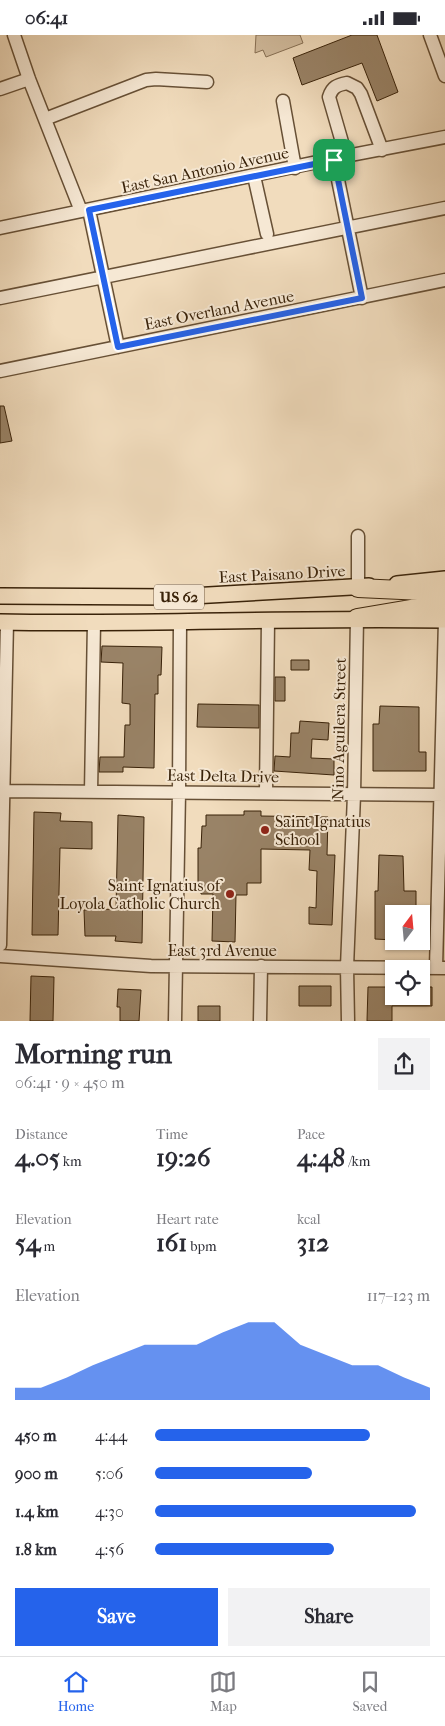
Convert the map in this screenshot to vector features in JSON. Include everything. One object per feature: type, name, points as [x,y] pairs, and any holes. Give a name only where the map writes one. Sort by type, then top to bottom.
[{"type":"highway","points":[[358,587],[445,591]]},
{"type":"highway","points":[[357,618],[445,605]]},
{"type":"main road","name":"East Paisano Drive","points":[[0,596],[174,597],[358,587],[445,579]]},
{"type":"main road","name":"US 62","points":[[3,622],[180,622],[357,618],[445,620]]},
{"type":"street","points":[[14,35],[45,119],[85,211],[103,276],[118,347]]},
{"type":"street","points":[[430,35],[440,50],[445,76]]},
{"type":"street","points":[[0,89],[29,79]]},
{"type":"street","points":[[45,119],[146,80],[208,82]]},
{"type":"street","points":[[362,298],[348,228],[340,158],[329,97],[332,89],[346,83],[357,88],[382,150]]},
{"type":"street","points":[[283,101],[295,168]]},
{"type":"street","name":"East San Antonio Avenue","points":[[0,228],[445,137]]},
{"type":"street","points":[[254,176],[267,234]]},
{"type":"street","points":[[0,298],[445,208]]},
{"type":"street","name":"East Overland Avenue","points":[[0,371],[445,280]]},
{"type":"street","points":[[358,536],[358,587]]},
{"type":"street","name":"Nino Aguilera Street","points":[[348,1021],[357,618]]},
{"type":"street","points":[[266,793],[268,620]]},
{"type":"street","points":[[441,968],[445,620]]},
{"type":"street","points":[[0,945],[3,622]]},
{"type":"street","points":[[90,792],[94,622]]},
{"type":"street","points":[[175,1021],[180,622]]},
{"type":"street","name":"East Delta Drive","points":[[2,791],[442,795]]},
{"type":"street","name":"East 3rd Avenue","points":[[0,956],[176,966],[441,968]]},
{"type":"street","points":[[260,1021],[261,966]]},
{"type":"shaded area","points":[[256,35],[300,35],[303,43],[266,57],[263,50],[255,53]]},
{"type":"building","points":[[352,35],[377,35],[398,92],[377,101],[362,63],[302,85],[293,58]]},
{"type":"building","points":[[0,406],[4,406],[12,441],[0,443]]},
{"type":"building","points":[[102,646],[162,647],[161,675],[158,675],[158,694],[155,694],[154,768],[123,767],[123,772],[99,772],[100,757],[124,757],[125,725],[130,725],[130,704],[122,703],[123,663],[101,662]]},
{"type":"building","points":[[291,660],[309,660],[309,670],[291,670]]},
{"type":"building","points":[[275,677],[285,677],[285,701],[275,701]]},
{"type":"building","points":[[198,704],[259,705],[259,728],[197,727]]},
{"type":"building","points":[[380,706],[419,707],[419,752],[426,752],[426,771],[373,771],[373,724],[379,724]]},
{"type":"building","points":[[300,721],[329,723],[328,740],[312,739],[311,758],[334,759],[334,775],[274,771],[275,756],[290,757],[291,733],[299,733]]},
{"type":"building","points":[[244,811],[261,811],[261,816],[328,817],[327,855],[335,855],[332,925],[309,924],[309,907],[316,908],[317,871],[309,870],[310,850],[261,849],[261,883],[247,883],[247,895],[236,895],[235,942],[212,941],[213,894],[201,894],[201,888],[198,888],[198,848],[201,848],[202,826],[206,826],[206,815],[244,815]]},
{"type":"building","points":[[34,812],[61,813],[60,821],[92,822],[92,849],[60,848],[58,935],[32,935]]},
{"type":"building","points":[[118,815],[144,817],[142,943],[115,941],[116,936],[85,936],[84,910],[116,909]]},
{"type":"building","points":[[379,855],[403,856],[404,891],[416,891],[416,905],[385,905],[385,940],[375,939],[375,891],[378,891]]},
{"type":"building","points":[[31,976],[54,977],[53,1021],[30,1021]]},
{"type":"building","points":[[299,986],[331,986],[331,1006],[299,1006]]},
{"type":"building","points":[[368,987],[385,987],[385,1005],[430,1005],[430,987],[432,987],[432,1006],[392,1006],[392,1021],[367,1021]]},
{"type":"building","points":[[118,989],[141,990],[139,1021],[120,1021],[120,1007],[117,1007]]},
{"type":"building","points":[[198,1006],[220,1006],[220,1021],[198,1021]]},
{"type":"place","name":"Saint Ignatius School","points":[[265,830]]},
{"type":"place","name":"Saint Ignatius of Loyola Catholic Church","points":[[230,894]]},
{"type":"route","points":[[334,160],[362,298],[118,347],[89,210],[334,160]]}]
